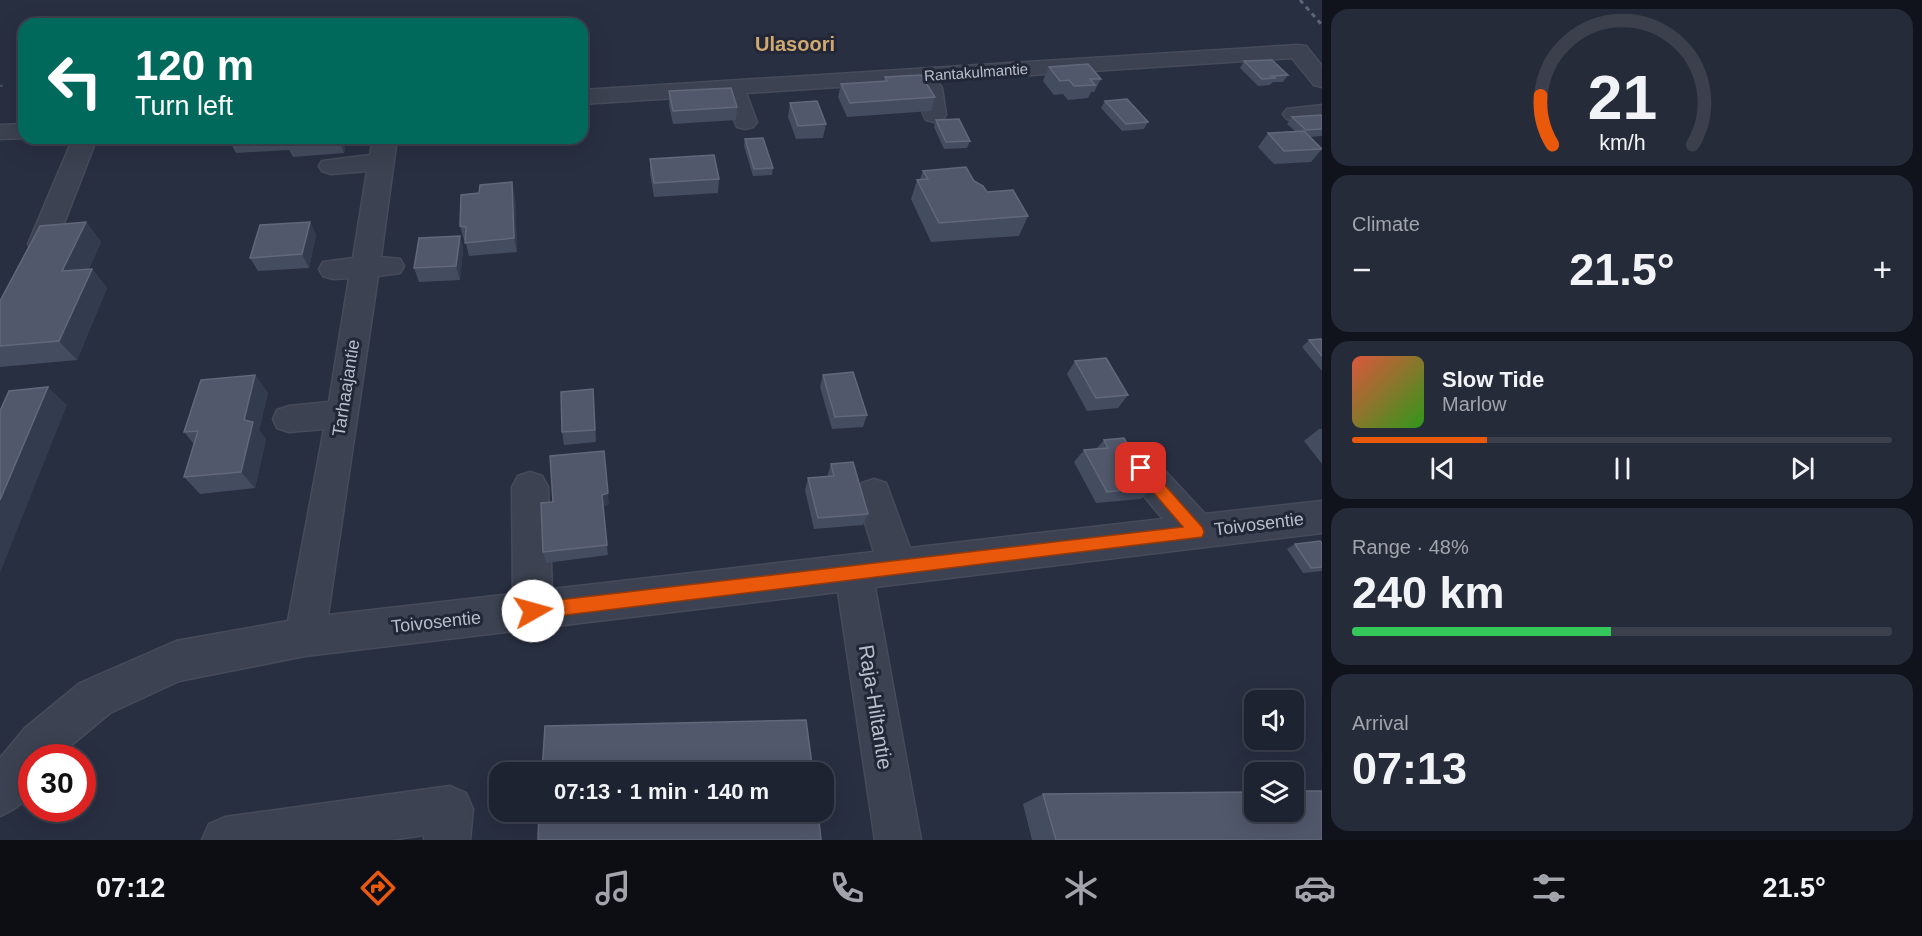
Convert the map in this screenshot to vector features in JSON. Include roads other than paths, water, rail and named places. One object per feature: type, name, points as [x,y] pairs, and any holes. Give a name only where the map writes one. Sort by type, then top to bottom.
[{"type":"street","name":"Rantakulmantie","points":[[588,97],[1298,51],[1322,80]]},
{"type":"street","points":[[921,75],[931,88],[934,115]]},
{"type":"street","points":[[777,84],[812,106]]},
{"type":"street","points":[[732,87],[745,122]]},
{"type":"street","points":[[1295,114],[1322,112]]},
{"type":"street","points":[[0,132],[18,131]]},
{"type":"street","points":[[42,244],[83,144]]},
{"type":"street","points":[[331,166],[383,150]]},
{"type":"street","name":"Tarhaajantie","points":[[304,637],[343,414],[377,266],[383,150]]},
{"type":"street","points":[[333,269],[377,266]]},
{"type":"street","points":[[289,419],[343,414]]},
{"type":"street","points":[[1141,468],[1197,532]]},
{"type":"street","points":[[530,487],[533,611]]},
{"type":"street","points":[[874,494],[898,568]]},
{"type":"street","name":"Toivosentie","points":[[0,794],[40,743],[95,698],[176,661],[304,637],[1322,517]]},
{"type":"street","name":"Raja-Hiltantie","points":[[854,573],[898,840]]},
{"type":"street","points":[[225,840],[450,809],[447,840]]},
{"type":"railway","points":[[1300,0],[1322,25]]},
{"type":"district","name":"Ulasoori","points":[[795,44]]}]
